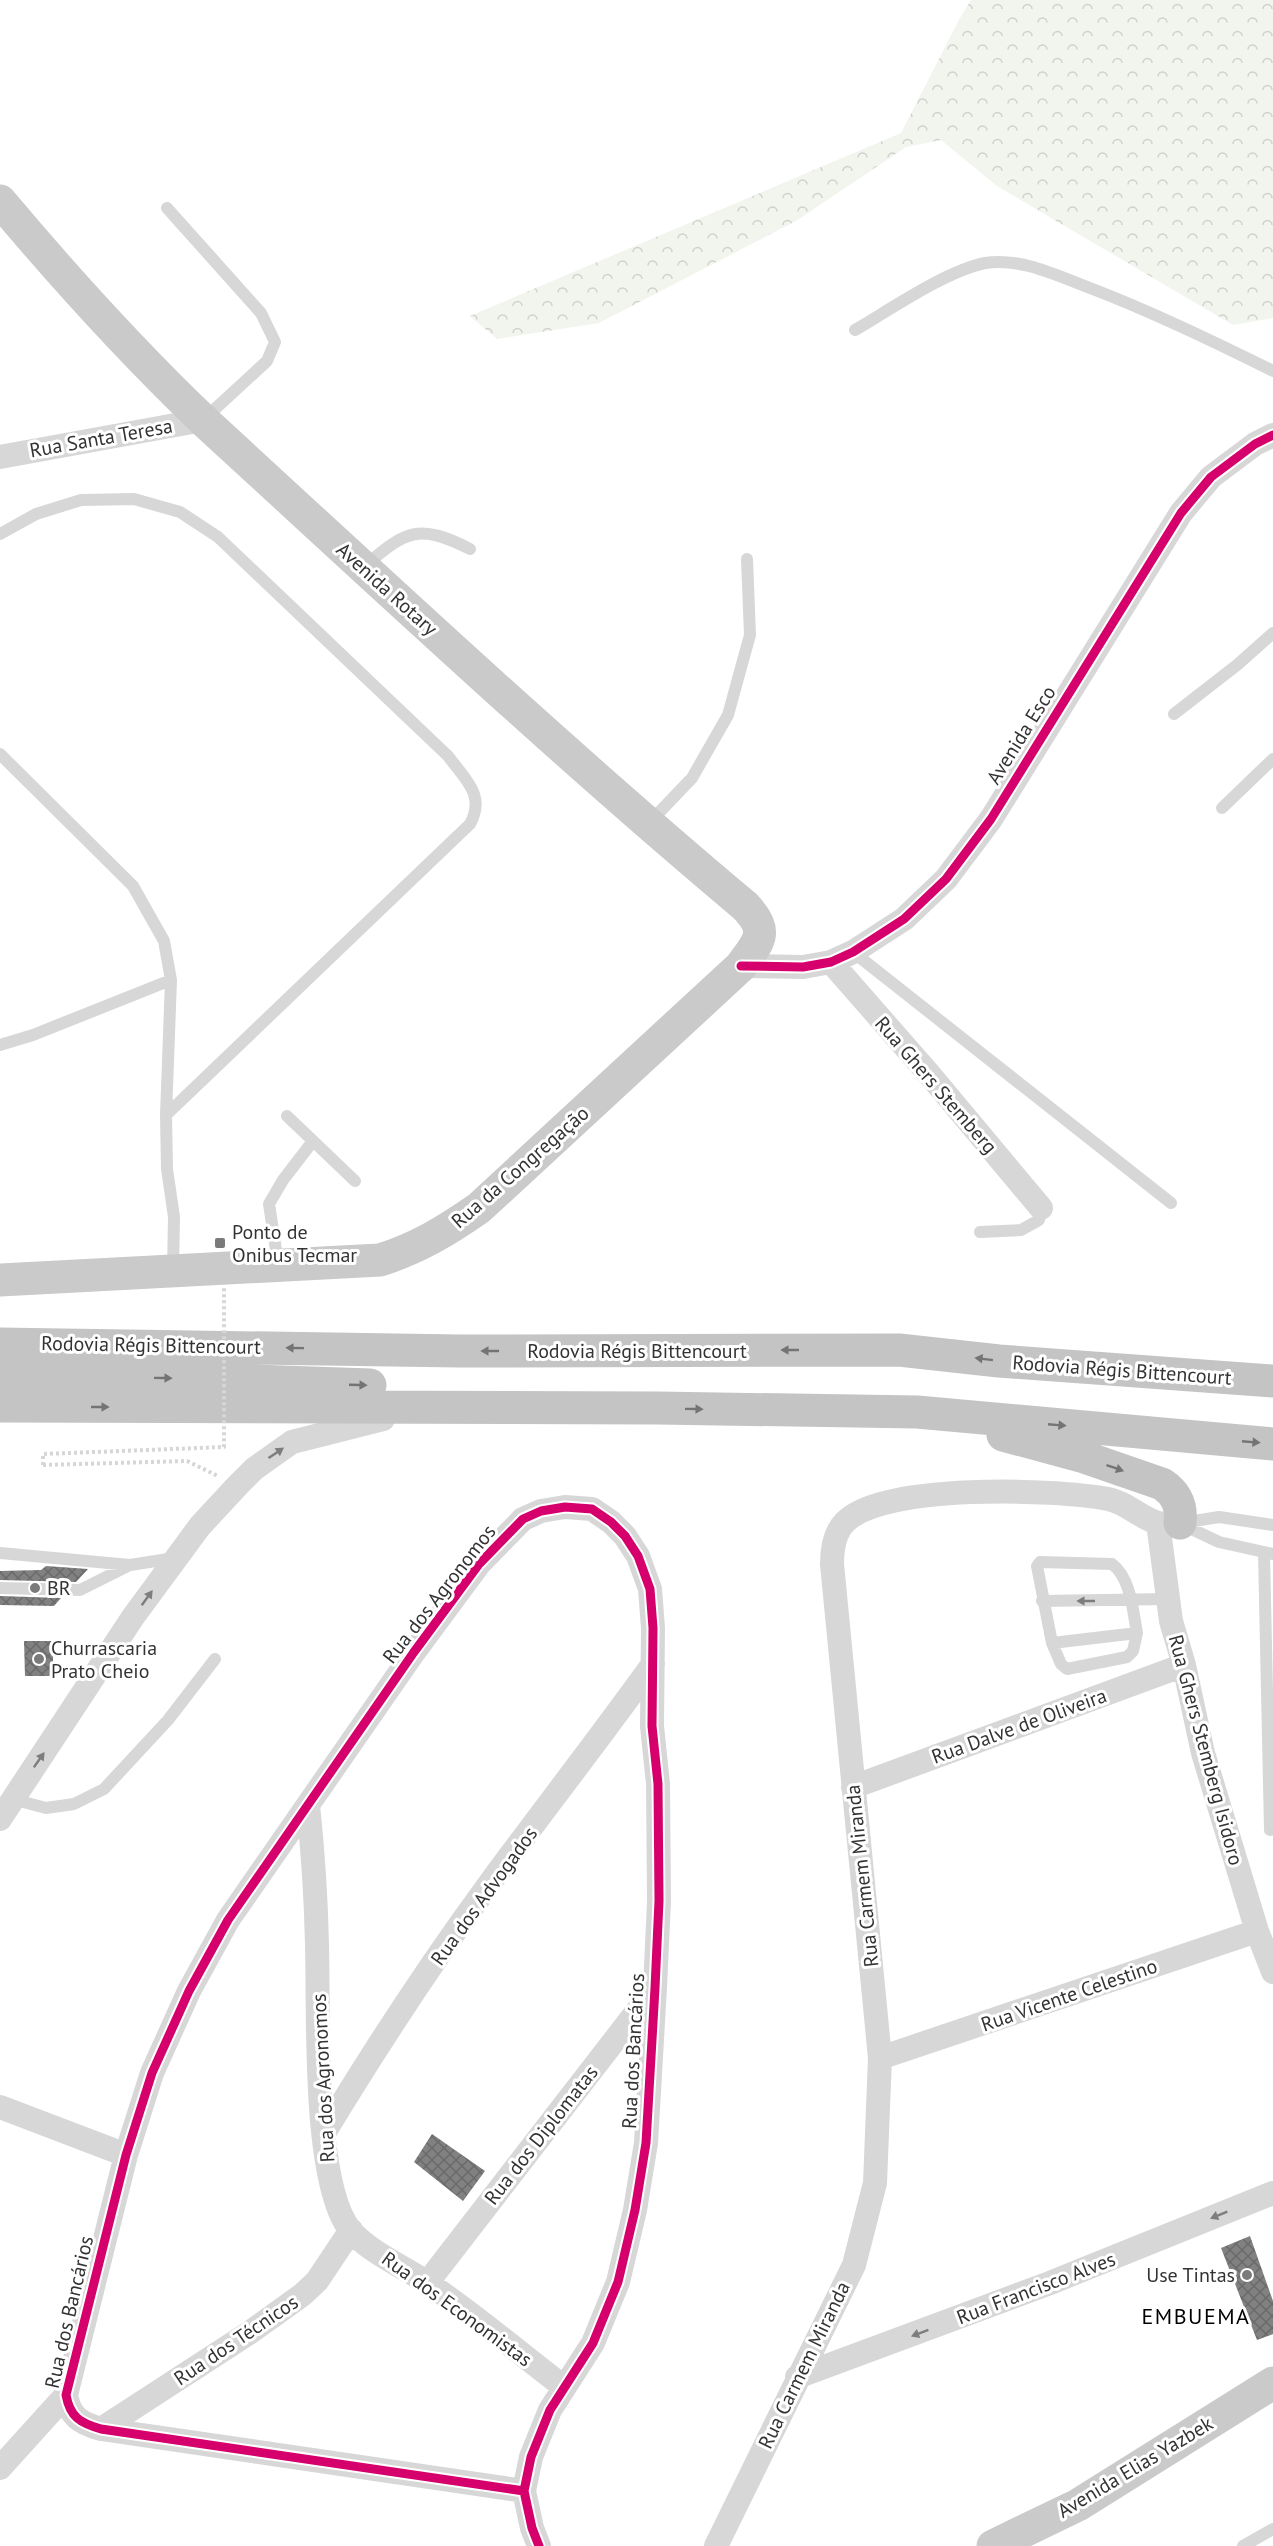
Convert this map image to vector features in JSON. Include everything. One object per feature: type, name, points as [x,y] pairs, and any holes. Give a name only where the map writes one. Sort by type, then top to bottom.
[{"type":"highway","name":"Rodovia Régis Bittencourt","points":[[0,1344],[459,1351],[899,1350],[999,1361],[1273,1381]]},
{"type":"highway","points":[[0,1377],[168,1378],[432,1388],[658,1408]]},
{"type":"highway","points":[[0,1406],[658,1408],[917,1412],[1273,1444]]},
{"type":"highway","points":[[0,1421],[43,1420],[94,1429],[383,1419],[460,1407]]},
{"type":"highway","points":[[917,1412],[1082,1456],[1162,1484],[1169,1489],[1178,1502],[1169,1523]]},
{"type":"main road","name":"Avenida Rotary","points":[[0,201],[44,254],[148,366],[203,420],[648,824],[757,919],[760,929],[759,940],[741,966]]},
{"type":"main road","name":"Rua da Congregação","points":[[0,1280],[173,1269],[380,1260],[411,1250],[444,1233],[479,1208],[741,966]]},
{"type":"main road","name":"Avenida Elias Yazbek","points":[[993,2546],[1078,2505],[1273,2383]]},
{"type":"main road","points":[[1225,2413],[1253,2409],[1273,2412]]},
{"type":"street","name":"Rua Santa Teresa","points":[[0,457],[203,420]]},
{"type":"street","name":"Avenida Esco","points":[[741,966],[803,967],[831,962],[853,952],[904,919],[946,879],[991,819],[1181,513],[1211,477],[1255,444],[1273,435]]},
{"type":"street","name":"Rua Ghers Stemberg","points":[[831,962],[929,1074],[1041,1208]]},
{"type":"street","points":[[4,1806],[66,1721],[132,1617],[200,1526],[238,1485],[254,1469],[292,1443],[383,1419]]},
{"type":"street","name":"Rua Carmem Miranda","points":[[716,2546],[854,2265],[875,2182],[879,2058],[832,1547],[845,1522],[861,1510],[887,1502],[951,1492],[1025,1491],[1111,1499],[1169,1523]]},
{"type":"street","name":"Rua dos Agronomos","points":[[351,2230],[338,2207],[328,2175],[319,2052],[314,1863],[308,1805],[414,1652],[479,1564],[523,1519],[541,1511],[564,1507],[592,1509],[611,1522],[625,1536],[638,1557],[650,1588]]},
{"type":"street","name":"Rua Ghers Stemberg Isidoro","points":[[1169,1523],[1167,1599],[1171,1621],[1184,1665],[1203,1753],[1257,1931],[1273,1972]]},
{"type":"street","name":"Rua dos Bancários","points":[[539,2546],[532,2528],[524,2491],[531,2457],[550,2410],[593,2343],[618,2282],[635,2210],[646,2143],[659,1877],[658,1784],[652,1726],[653,1664],[650,1588]]},
{"type":"street","name":"Rua dos Advogados","points":[[324,2133],[361,2072],[487,1887],[653,1664]]},
{"type":"street","name":"Rua Dalve de Oliveira","points":[[853,1787],[1184,1665]]},
{"type":"street","name":"Rua dos Bancários","points":[[308,1805],[228,1920],[189,1991],[152,2073],[126,2155],[66,2395],[68,2407],[82,2424],[101,2429],[524,2491]]},
{"type":"street","name":"Rua Vicente Celestino","points":[[879,2058],[1257,1931]]},
{"type":"street","name":"Rua dos Diplomatas","points":[[427,2283],[655,1989]]},
{"type":"street","points":[[0,2106],[126,2155]]},
{"type":"street","name":"Rua Francisco Alves","points":[[797,2377],[1040,2287],[1273,2193]]},
{"type":"street","name":"Rua dos Economistas","points":[[351,2230],[372,2249],[427,2283],[564,2387]]},
{"type":"street","name":"Rua dos Técnicos","points":[[101,2429],[249,2333],[302,2295],[317,2281],[351,2230]]},
{"type":"street","name":"Rua dos Bancários","points":[[0,2468],[66,2395]]},
{"type":"lane","points":[[167,208],[261,313],[275,342],[267,361],[203,420]]},
{"type":"lane","points":[[855,330],[956,272],[986,263],[1012,263],[1046,271],[1155,313],[1273,371]]},
{"type":"lane","points":[[0,534],[36,514],[81,500],[134,499],[180,512],[218,537],[448,756],[473,789],[477,800],[477,812],[470,824],[166,1115]]},
{"type":"lane","points":[[363,567],[405,537],[422,531],[446,537],[470,549]]},
{"type":"lane","points":[[648,824],[692,778],[728,715],[750,635],[747,559]]},
{"type":"lane","points":[[1174,714],[1273,633]]},
{"type":"lane","points":[[0,754],[133,886],[164,941],[171,980],[166,1115],[167,1169],[174,1217],[173,1269]]},
{"type":"lane","points":[[1222,808],[1273,759]]},
{"type":"lane","points":[[853,952],[1171,1203]]},
{"type":"lane","points":[[0,1045],[33,1035],[171,980]]},
{"type":"lane","points":[[287,1116],[355,1181]]},
{"type":"lane","points":[[278,1264],[271,1231],[269,1204],[283,1180],[313,1141]]},
{"type":"lane","points":[[980,1232],[1021,1230],[1039,1221],[1041,1208]]},
{"type":"lane","points":[[1169,1523],[1219,1517],[1273,1525]]},
{"type":"lane","points":[[1169,1523],[1219,1542],[1268,1553],[1270,1830]]},
{"type":"lane","points":[[0,1553],[130,1565],[177,1557]]},
{"type":"lane","points":[[1040,1562],[1112,1564],[1120,1569],[1131,1601],[1137,1633],[1133,1651],[1127,1657],[1066,1668],[1061,1664],[1052,1643],[1037,1566],[1040,1562]]},
{"type":"lane","points":[[0,1588],[80,1590],[130,1565]]},
{"type":"lane","points":[[1042,1601],[1167,1599]]},
{"type":"lane","points":[[1052,1643],[1137,1633]]},
{"type":"lane","points":[[4,1806],[46,1808],[74,1804],[104,1790],[168,1720],[215,1659]]},
{"type":"lane","points":[[1243,2546],[1273,2529]]},
{"type":"path","points":[[224,1287],[224,1447],[43,1454],[43,1465],[187,1461],[238,1485]]},
{"type":"green space","points":[[971,0],[1273,0],[1273,318],[1233,325],[997,186],[941,140],[906,147],[796,221],[599,323],[497,339],[470,316],[901,133]]},
{"type":"building","points":[[46,1566],[88,1569],[76,1582],[0,1580],[0,1571],[41,1570]]},
{"type":"building","points":[[0,1596],[61,1598],[54,1606],[0,1605]]},
{"type":"building","name":"Churrascaria Prato Cheio","points":[[24,1641],[53,1641],[53,1676],[25,1676]]},
{"type":"building","points":[[432,2134],[485,2171],[463,2201],[414,2162]]},
{"type":"building","name":"Use Tintas","points":[[1250,2236],[1273,2301],[1273,2334],[1257,2340],[1221,2248]]},
{"type":"cycle path","points":[[741,966],[803,967],[831,962],[853,952],[904,919],[946,879],[991,819],[1181,513],[1211,477],[1255,444],[1273,435]]},
{"type":"cycle path","points":[[524,2491],[101,2429],[77,2418],[70,2409],[66,2395],[126,2155],[152,2073],[189,1991],[228,1920],[414,1652],[479,1564],[523,1519],[541,1511],[565,1507],[592,1509],[611,1522],[625,1536],[638,1556],[650,1589],[653,1628],[652,1726],[658,1784],[659,1901],[646,2143],[635,2210],[618,2282],[593,2343],[550,2410],[531,2457],[524,2491],[532,2528],[539,2546]]},
{"type":"place","name":"Ponto de Onibus Tecmar","points":[[220,1243]]},
{"type":"place","name":"BR","points":[[35,1588]]},
{"type":"place","name":"Churrascaria Prato Cheio","points":[[39,1659]]},
{"type":"place","name":"Use Tintas","points":[[1247,2275]]},
{"type":"district","name":"EMBUEMA","points":[[1196,2316]]}]
